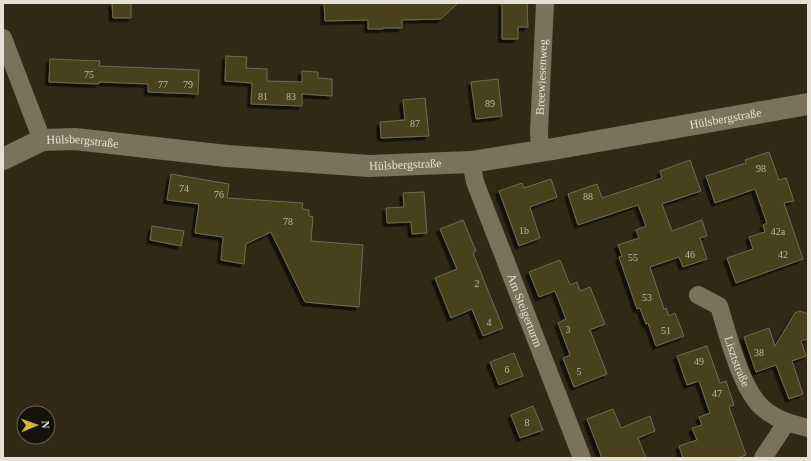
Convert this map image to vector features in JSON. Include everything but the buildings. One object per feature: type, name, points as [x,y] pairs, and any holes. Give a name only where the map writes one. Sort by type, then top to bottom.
[{"type":"street","name":"Breewiesenweg","points":[[540,151],[538,132],[546,3]]},
{"type":"street","points":[[3,38],[42,140]]},
{"type":"street","name":"Hülsbergstraße","points":[[3,159],[42,140],[75,138],[234,157],[369,166],[471,162],[808,104]]},
{"type":"street","name":"Am Steigerturm","points":[[471,162],[475,182],[582,458]]},
{"type":"street","name":"Lisztstraße","points":[[698,295],[719,306],[743,381],[763,408],[786,423],[808,428]]},
{"type":"street","points":[[763,458],[786,423]]}]
